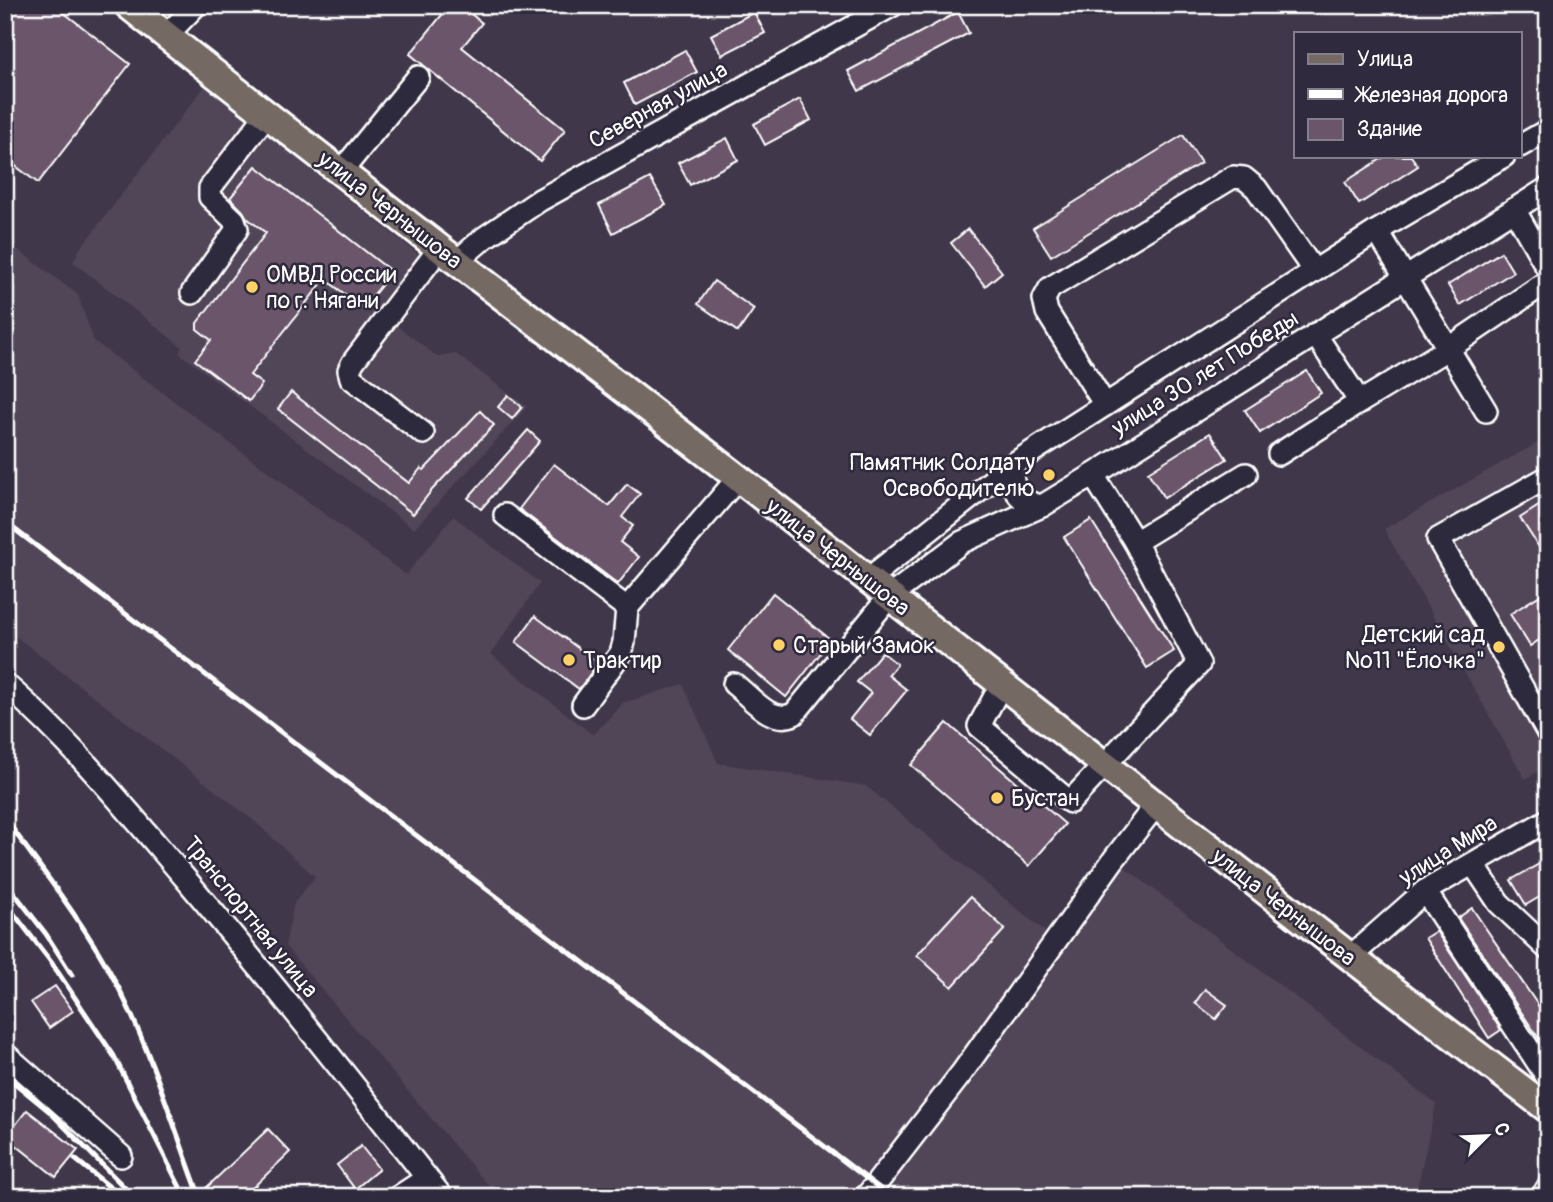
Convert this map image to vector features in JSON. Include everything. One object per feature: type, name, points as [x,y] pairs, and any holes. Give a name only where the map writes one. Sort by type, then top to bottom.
[{"type":"main road","name":"улица Чернышова","points":[[128,5],[447,256],[738,478],[1349,958],[1548,1109]]},
{"type":"street","points":[[166,36],[196,5]]},
{"type":"street","name":"Северная улица","points":[[423,433],[351,378],[349,370],[353,362],[447,256],[484,238],[540,200],[893,5]]},
{"type":"street","points":[[341,172],[418,77]]},
{"type":"street","points":[[192,293],[237,229],[234,220],[210,197],[210,188],[267,114]]},
{"type":"street","points":[[1522,145],[1548,130]]},
{"type":"street","name":"улица 30 лет Победы","points":[[867,580],[1013,464],[1377,231],[1501,158]]},
{"type":"street","points":[[1105,405],[1047,312],[1044,299],[1050,288],[1233,177],[1244,178],[1256,188],[1314,271]]},
{"type":"street","name":"улица 30 лет Победы","points":[[734,684],[774,717],[785,718],[794,714],[889,597],[962,542],[1042,506],[1548,188]]},
{"type":"street","points":[[1514,209],[1548,269]]},
{"type":"street","points":[[1377,231],[1486,411]]},
{"type":"street","points":[[1279,454],[1449,348],[1548,281]]},
{"type":"street","points":[[1315,334],[1360,402]]},
{"type":"street","points":[[1013,464],[1012,477],[1017,494],[1029,504],[1042,506]]},
{"type":"street","points":[[1135,542],[1246,474]]},
{"type":"street","points":[[1001,685],[979,726],[1070,802],[1199,664],[1135,542],[1093,475]]},
{"type":"street","points":[[1548,477],[1438,539],[1548,733]]},
{"type":"street","points":[[583,705],[621,653],[627,608],[738,478]]},
{"type":"street","points":[[505,515],[627,608]]},
{"type":"street","name":"Транспортная улица","points":[[5,684],[37,711],[122,804],[233,936],[442,1197]]},
{"type":"street","points":[[866,1197],[961,1074],[1114,859],[1155,806]]},
{"type":"street","name":"улица Мира","points":[[1349,958],[1425,891],[1548,820]]},
{"type":"street","points":[[1473,863],[1499,903],[1539,929],[1548,949]]},
{"type":"street","points":[[1425,891],[1548,1078]]},
{"type":"street","points":[[5,1054],[121,1156]]},
{"type":"street","points":[[398,1197],[427,1178]]},
{"type":"shaded area","name":"ОМВД России по г. Нягани","points":[[205,86],[423,258],[380,313],[438,357],[456,354],[527,407],[414,529],[179,353],[182,347],[73,262],[79,250]]},
{"type":"shaded area","points":[[5,240],[78,295],[94,341],[406,575],[453,516],[540,583],[491,654],[593,735],[623,703],[683,684],[718,763],[866,786],[1047,933],[1103,851],[1436,1104],[1415,1197],[498,1197],[285,946],[294,903],[315,877],[253,820],[5,628]]},
{"type":"shaded area","name":"Детский сад №11 \"Ёлочка\"","points":[[1548,437],[1548,766],[1525,779],[1384,529]]},
{"type":"building","points":[[5,5],[54,5],[130,64],[38,183],[5,158]]},
{"type":"building","points":[[450,5],[460,5],[482,23],[462,47],[565,130],[540,161],[410,54]]},
{"type":"building","points":[[754,12],[765,33],[722,55],[711,35]]},
{"type":"building","points":[[958,12],[969,33],[859,91],[848,71]]},
{"type":"building","points":[[685,50],[697,72],[635,105],[624,83]]},
{"type":"building","points":[[800,99],[811,120],[765,145],[754,124]]},
{"type":"building","points":[[1183,135],[1201,163],[1051,256],[1033,228]]},
{"type":"building","points":[[727,138],[738,160],[690,185],[678,163]]},
{"type":"building","points":[[1383,158],[1412,158],[1418,166],[1359,204],[1345,182]]},
{"type":"building","points":[[256,166],[392,272],[363,308],[325,279],[250,375],[262,384],[249,401],[195,360],[211,340],[197,329],[197,323],[266,233],[247,218],[230,198]]},
{"type":"building","points":[[650,178],[666,205],[613,233],[599,205]]},
{"type":"building","points":[[968,229],[1002,272],[985,286],[951,243]]},
{"type":"building","points":[[1501,252],[1513,272],[1460,305],[1448,285]]},
{"type":"building","points":[[714,281],[754,309],[738,332],[698,304]]},
{"type":"building","points":[[1307,371],[1321,393],[1260,433],[1245,410]]},
{"type":"building","points":[[291,392],[409,483],[480,411],[494,425],[432,490],[413,514],[278,409]]},
{"type":"building","points":[[508,395],[522,407],[512,419],[498,407]]},
{"type":"building","points":[[528,430],[540,441],[481,509],[468,498]]},
{"type":"building","points":[[1210,433],[1227,459],[1164,498],[1148,472]]},
{"type":"building","points":[[554,464],[609,506],[627,484],[640,494],[622,517],[633,526],[620,542],[639,557],[618,584],[519,509]]},
{"type":"building","points":[[1548,500],[1548,561],[1520,518]]},
{"type":"building","points":[[1091,520],[1174,651],[1147,668],[1064,537]]},
{"type":"building","points":[[1548,590],[1548,634],[1530,646],[1510,614]]},
{"type":"building","name":"Старый Замок","points":[[773,593],[831,640],[786,697],[728,650]]},
{"type":"building","points":[[535,616],[598,663],[579,689],[516,642]]},
{"type":"building","points":[[882,652],[897,664],[888,675],[907,690],[870,735],[850,719],[871,693],[857,682]]},
{"type":"building","points":[[947,723],[1065,824],[1029,866],[911,765]]},
{"type":"building","points":[[1548,859],[1548,892],[1526,905],[1511,880]]},
{"type":"building","points":[[970,897],[1005,929],[952,987],[917,955]]},
{"type":"building","points":[[1472,908],[1548,1020],[1548,1052],[1458,918]]},
{"type":"building","points":[[1436,931],[1501,1030],[1489,1038],[1425,938]]},
{"type":"building","points":[[55,986],[73,1011],[49,1028],[31,1002]]},
{"type":"building","points":[[1205,989],[1227,1005],[1216,1019],[1195,1003]]},
{"type":"building","points":[[27,1110],[78,1150],[56,1177],[6,1137]]},
{"type":"building","points":[[268,1129],[290,1152],[243,1197],[214,1197],[206,1188]]},
{"type":"building","points":[[361,1146],[379,1169],[355,1189],[337,1165]]},
{"type":"building","points":[[1548,1164],[1548,1197],[1528,1197]]},
{"type":"railway","points":[[5,522],[891,1197]]},
{"type":"railway","points":[[5,818],[71,910],[116,982],[148,1053],[200,1197]]},
{"type":"railway","points":[[5,881],[46,934],[72,975]]},
{"type":"railway","points":[[5,902],[51,962],[114,1056],[185,1197]]},
{"type":"railway","points":[[5,1075],[49,1111],[134,1197]]},
{"type":"railway","points":[[75,1159],[122,1197]]},
{"type":"railway","points":[[5,1184],[18,1197]]},
{"type":"place","name":"ОМВД России по г. Нягани","points":[[252,287]]},
{"type":"place","name":"Памятник Солдату Освободителю","points":[[1049,475]]},
{"type":"place","name":"Старый Замок","points":[[779,645]]},
{"type":"place","name":"Детский сад №11 \"Ёлочка\"","points":[[1499,647]]},
{"type":"place","name":"Трактир","points":[[569,660]]},
{"type":"place","name":"Бустан","points":[[997,798]]}]
